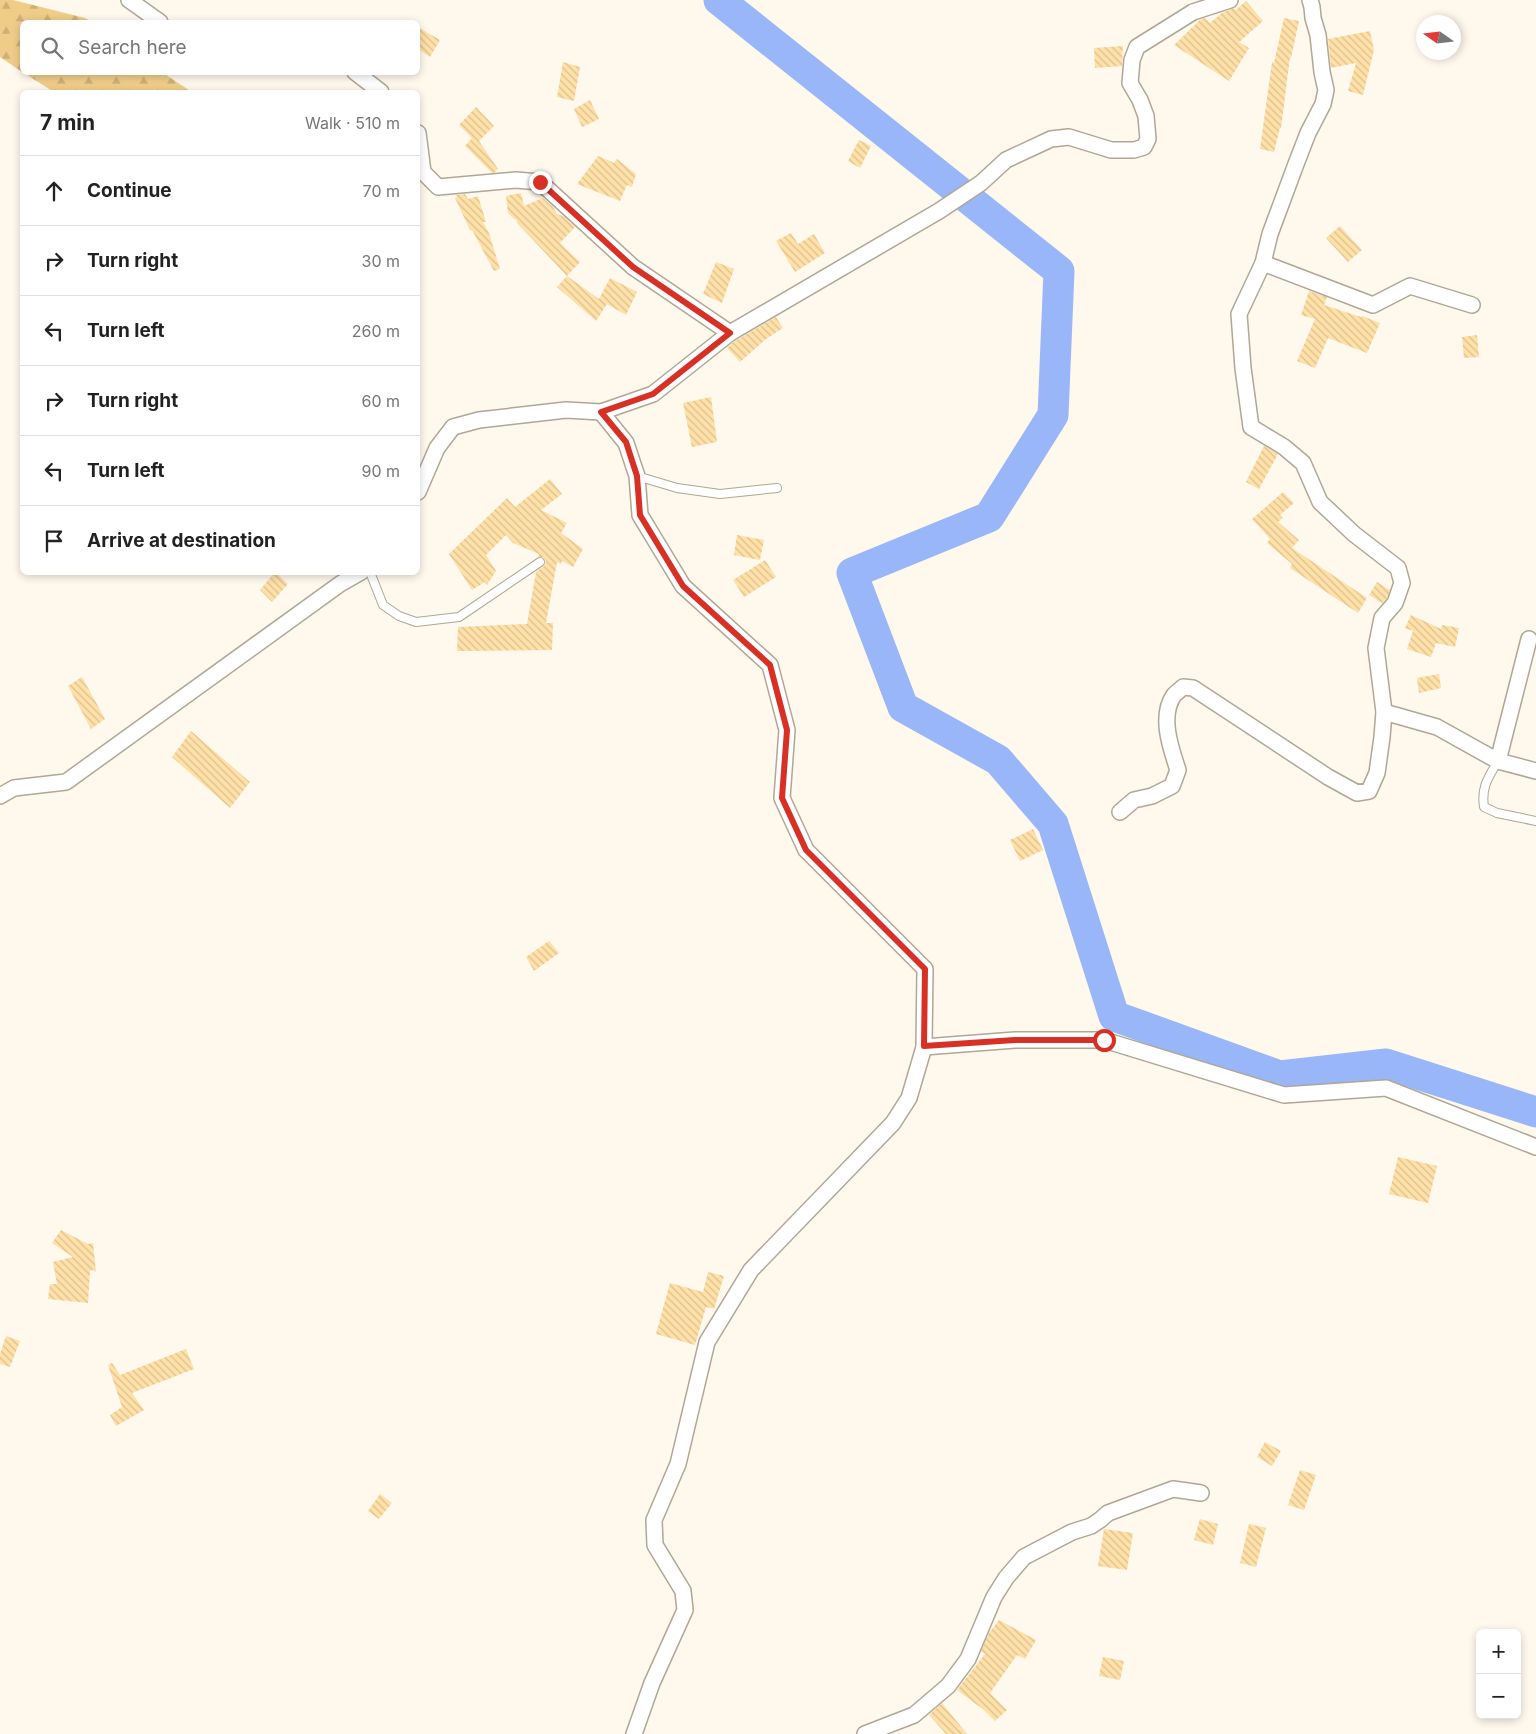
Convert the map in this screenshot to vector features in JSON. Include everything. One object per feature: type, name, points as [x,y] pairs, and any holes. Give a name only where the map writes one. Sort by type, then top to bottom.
[{"type":"street","points":[[129,0],[157,20]]},
{"type":"street","points":[[420,487],[437,448],[453,427],[479,420],[566,410],[601,412],[653,394],[730,333],[939,211],[980,183],[1006,160],[1051,139],[1070,137],[1111,150],[1134,150],[1144,147],[1148,139],[1146,116],[1140,100],[1130,83],[1132,60],[1137,47],[1193,12],[1230,0]]},
{"type":"street","points":[[1120,812],[1134,800],[1152,796],[1172,786],[1178,770],[1171,749],[1166,719],[1174,696],[1183,688],[1193,688],[1328,777],[1357,793],[1369,791],[1377,773],[1384,712],[1376,648],[1382,618],[1395,603],[1402,583],[1398,568],[1354,534],[1320,502],[1303,463],[1284,447],[1251,427],[1243,368],[1240,314],[1263,263],[1270,234],[1326,90],[1318,35],[1310,0]]},
{"type":"street","points":[[359,75],[378,90]]},
{"type":"street","points":[[420,149],[423,172],[438,187],[516,180],[540,182],[633,267],[730,333]]},
{"type":"street","points":[[1263,263],[1373,305],[1410,286],[1472,305]]},
{"type":"street","points":[[601,412],[626,442],[637,476],[640,515],[683,586],[770,665],[787,730],[782,798],[806,850],[925,969],[924,1046],[909,1098],[893,1123],[751,1270],[707,1342],[678,1464],[654,1520],[655,1545],[683,1591],[685,1610],[652,1683],[634,1734]]},
{"type":"street","points":[[0,796],[14,788],[66,782],[340,584],[356,575]]},
{"type":"street","points":[[1498,761],[1528,639]]},
{"type":"street","points":[[1384,712],[1437,727],[1498,761],[1536,771]]},
{"type":"street","points":[[924,1046],[1015,1040],[1104,1040],[1284,1095],[1386,1088],[1536,1147]]},
{"type":"street","points":[[865,1734],[914,1716],[948,1686],[968,1659],[994,1597],[1006,1578],[1024,1557],[1072,1532],[1091,1526],[1108,1513],[1173,1489],[1201,1493]]},
{"type":"lane","points":[[637,476],[677,488],[720,494],[777,488]]},
{"type":"lane","points":[[371,575],[383,605],[400,616],[416,622],[459,617],[540,562]]},
{"type":"lane","points":[[1498,761],[1486,781],[1482,795],[1484,807],[1497,813],[1536,821]]},
{"type":"green space","points":[[0,0],[13,0],[88,20],[20,20],[20,71],[0,57]]},
{"type":"green space","points":[[27,75],[166,75],[189,90],[51,90]]},
{"type":"building","points":[[1246,1],[1263,21],[1239,42],[1249,48],[1229,81],[1174,45],[1201,19],[1205,18],[1210,23],[1222,13],[1234,8],[1236,10]]},
{"type":"building","points":[[1284,18],[1299,21],[1290,57],[1281,128],[1274,152],[1260,149],[1272,62],[1274,63]]},
{"type":"building","points":[[420,28],[440,40],[430,57],[420,50]]},
{"type":"building","points":[[1370,31],[1374,50],[1363,95],[1348,91],[1356,63],[1331,68],[1328,39]]},
{"type":"building","points":[[1123,46],[1122,66],[1095,68],[1094,48]]},
{"type":"building","points":[[563,62],[580,67],[574,101],[557,97]]},
{"type":"building","points":[[590,100],[599,119],[582,127],[574,109]]},
{"type":"building","points":[[476,107],[494,126],[479,141],[498,169],[494,173],[465,146],[472,138],[459,125]]},
{"type":"building","points":[[859,140],[871,146],[860,168],[848,161]]},
{"type":"building","points":[[598,156],[614,163],[617,159],[636,174],[632,187],[627,185],[620,201],[577,184]]},
{"type":"building","points":[[521,193],[524,206],[543,198],[553,207],[557,214],[565,217],[575,227],[560,243],[580,262],[567,276],[517,223],[516,219],[508,213],[506,196]]},
{"type":"building","points":[[465,194],[468,199],[478,196],[486,222],[483,222],[489,233],[500,269],[494,271],[472,230],[470,230],[455,198],[457,197],[456,195]]},
{"type":"building","points":[[1340,226],[1362,250],[1348,262],[1326,238]]},
{"type":"building","points":[[791,233],[798,244],[814,234],[825,253],[795,272],[776,241]]},
{"type":"building","points":[[716,262],[734,269],[722,303],[703,294]]},
{"type":"building","points":[[567,276],[599,299],[610,278],[637,292],[626,315],[607,304],[596,321],[557,287]]},
{"type":"building","points":[[1309,291],[1327,297],[1324,305],[1380,323],[1367,353],[1328,338],[1315,368],[1297,361],[1315,319],[1301,315]]},
{"type":"building","points":[[776,317],[783,328],[766,339],[740,362],[727,348],[735,341]]},
{"type":"building","points":[[1477,335],[1479,357],[1464,358],[1462,337]]},
{"type":"building","points":[[711,397],[717,442],[692,447],[683,403]]},
{"type":"building","points":[[1264,446],[1278,454],[1259,489],[1246,482]]},
{"type":"building","points":[[550,479],[562,494],[541,510],[567,523],[561,533],[583,549],[573,567],[562,561],[561,564],[557,562],[546,623],[553,623],[552,650],[457,651],[458,627],[527,624],[536,572],[544,566],[546,561],[543,557],[538,557],[539,554],[513,543],[506,535],[486,555],[496,571],[487,585],[485,582],[472,590],[449,554],[507,498],[515,507]]},
{"type":"building","points":[[1283,492],[1294,503],[1280,515],[1283,518],[1278,522],[1299,540],[1292,548],[1367,598],[1358,613],[1290,568],[1292,564],[1267,543],[1270,539],[1252,519]]},
{"type":"building","points":[[737,535],[764,540],[760,560],[734,555]]},
{"type":"building","points":[[765,560],[776,577],[744,597],[733,580]]},
{"type":"building","points":[[272,575],[278,575],[288,584],[272,602],[260,590]]},
{"type":"building","points":[[1377,582],[1390,590],[1387,598],[1382,603],[1369,595]]},
{"type":"building","points":[[1411,615],[1441,629],[1442,625],[1459,628],[1455,647],[1436,643],[1431,657],[1407,649],[1413,631],[1405,628]]},
{"type":"building","points":[[1439,674],[1441,688],[1419,693],[1417,678]]},
{"type":"building","points":[[82,677],[105,719],[91,729],[68,686]]},
{"type":"building","points":[[191,731],[250,782],[230,808],[172,757]]},
{"type":"building","points":[[1033,829],[1043,850],[1020,861],[1010,840]]},
{"type":"building","points":[[549,941],[559,953],[534,971],[526,957]]},
{"type":"building","points":[[1398,1157],[1437,1166],[1428,1203],[1389,1194]]},
{"type":"building","points":[[61,1230],[88,1244],[93,1243],[96,1272],[90,1271],[88,1303],[48,1299],[50,1284],[57,1284],[53,1262],[73,1257],[52,1243]]},
{"type":"building","points":[[708,1272],[724,1276],[714,1309],[706,1307],[695,1345],[656,1334],[670,1283],[703,1292]]},
{"type":"building","points":[[6,1336],[20,1341],[10,1367],[0,1364],[0,1354]]},
{"type":"building","points":[[186,1349],[194,1369],[132,1393],[144,1410],[116,1426],[110,1415],[122,1407],[108,1365],[112,1363],[120,1375]]},
{"type":"building","points":[[1265,1442],[1281,1451],[1272,1466],[1257,1457]]},
{"type":"building","points":[[1300,1470],[1316,1475],[1304,1510],[1288,1505]]},
{"type":"building","points":[[380,1494],[392,1503],[379,1519],[368,1511]]},
{"type":"building","points":[[1200,1519],[1218,1524],[1213,1545],[1194,1540]]},
{"type":"building","points":[[1249,1524],[1266,1528],[1256,1567],[1240,1563]]},
{"type":"building","points":[[1104,1529],[1133,1533],[1127,1570],[1098,1566]]},
{"type":"building","points":[[999,1620],[1036,1640],[1025,1659],[1017,1655],[990,1693],[1007,1710],[995,1721],[984,1710],[957,1690],[985,1654],[981,1651],[989,1633]]},
{"type":"building","points":[[1103,1657],[1124,1661],[1120,1680],[1099,1676]]},
{"type":"building","points":[[942,1703],[967,1734],[946,1734],[929,1715]]},
{"type":"waterway","points":[[719,0],[1059,271],[1053,415],[989,517],[852,573],[903,707],[998,760],[1053,824],[1114,1016],[1280,1076],[1386,1064],[1536,1112]]},
{"type":"route","points":[[540,182],[633,267],[730,333],[653,394],[601,412],[626,442],[637,476],[640,515],[683,586],[770,665],[787,730],[782,798],[806,850],[925,969],[924,1046],[1015,1040],[1104,1040]]}]
